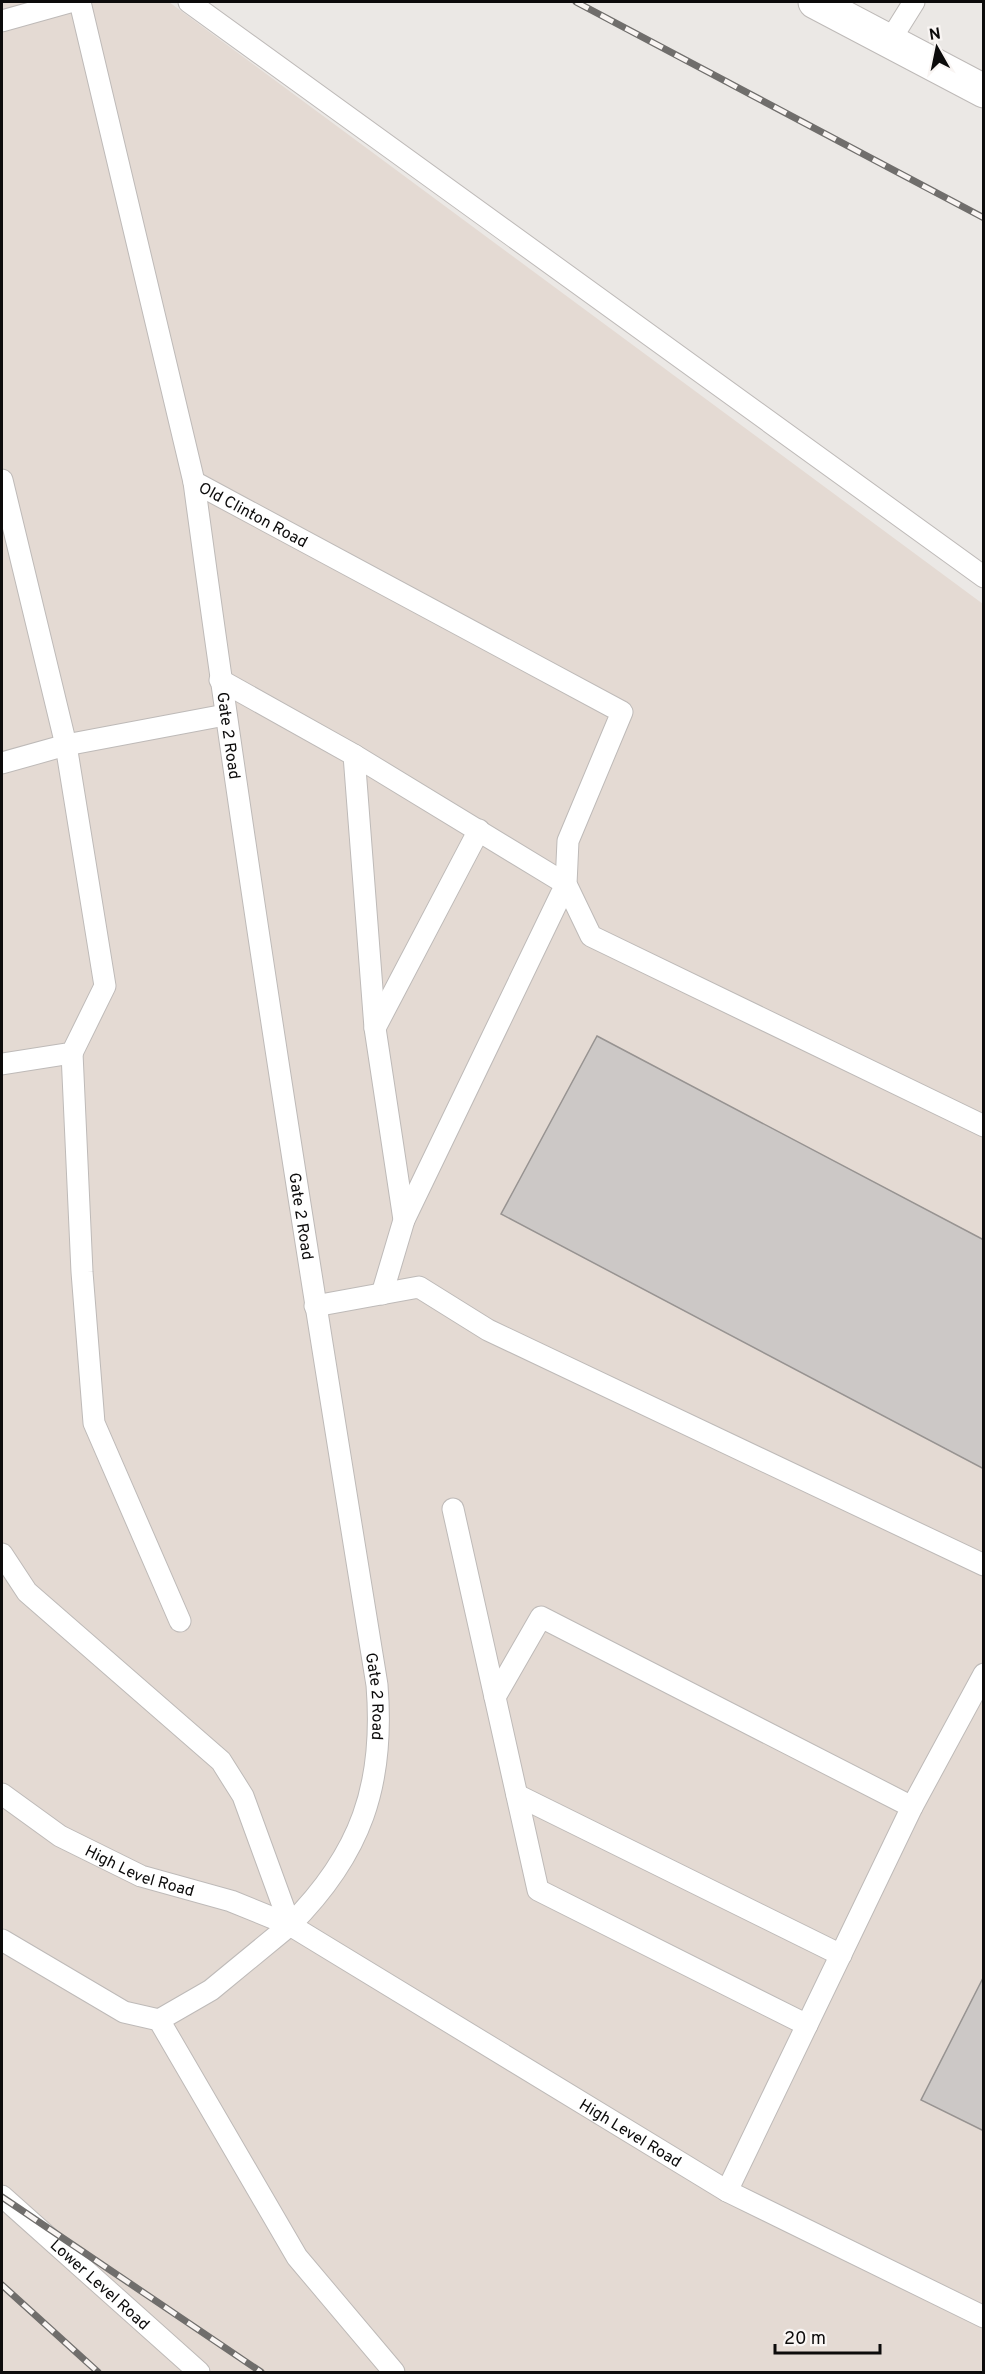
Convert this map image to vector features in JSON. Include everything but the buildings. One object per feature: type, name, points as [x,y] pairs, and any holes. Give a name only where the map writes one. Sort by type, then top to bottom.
[{"type":"main road","points":[[814,2],[984,91]]},
{"type":"lane","points":[[2,21],[70,2]]},
{"type":"lane","name":"Old Clinton Road","points":[[80,2],[194,482],[622,712],[568,841],[566,884]]},
{"type":"lane","points":[[189,2],[984,577]]},
{"type":"lane","points":[[889,42],[914,2]]},
{"type":"lane","points":[[2,480],[66,745],[105,986],[72,1053],[82,1272],[94,1423],[180,1621]]},
{"type":"lane","name":"Gate 2 Road","points":[[194,482],[225,715],[315,1306],[377,1685],[379,1723],[376,1767],[367,1809],[344,1860],[317,1898],[290,1925]]},
{"type":"lane","points":[[220,680],[354,755],[566,884],[591,936],[984,1126]]},
{"type":"lane","points":[[2,763],[66,745],[225,715]]},
{"type":"lane","points":[[354,755],[375,1028],[404,1220]]},
{"type":"lane","points":[[375,1028],[479,830]]},
{"type":"lane","points":[[382,1294],[404,1220],[566,884]]},
{"type":"lane","points":[[2,1064],[72,1053]]},
{"type":"lane","points":[[315,1306],[419,1287],[488,1330],[984,1566]]},
{"type":"lane","points":[[453,1509],[538,1890],[807,2025]]},
{"type":"lane","points":[[2,1554],[27,1592],[221,1761],[243,1796],[290,1925],[211,1990],[159,2020],[124,2012],[2,1940]]},
{"type":"lane","points":[[495,1697],[541,1617],[912,1807]]},
{"type":"lane","points":[[727,2190],[912,1807],[984,1674]]},
{"type":"lane","name":"High Level Road","points":[[2,1794],[60,1836],[141,1876],[231,1900],[290,1925],[727,2190],[984,2317]]},
{"type":"lane","points":[[517,1795],[841,1955]]},
{"type":"lane","points":[[159,2020],[297,2257],[394,2373]]},
{"type":"lane","name":"Lower Level Road","points":[[2,2196],[199,2373]]},
{"type":"shaded area","points":[[2,2],[169,2],[983,604],[983,2372],[2,2372]]},
{"type":"railway","points":[[576,2],[984,218]]},
{"type":"railway","points":[[2,2197],[261,2372]]},
{"type":"railway","points":[[2,2285],[98,2372]]}]
